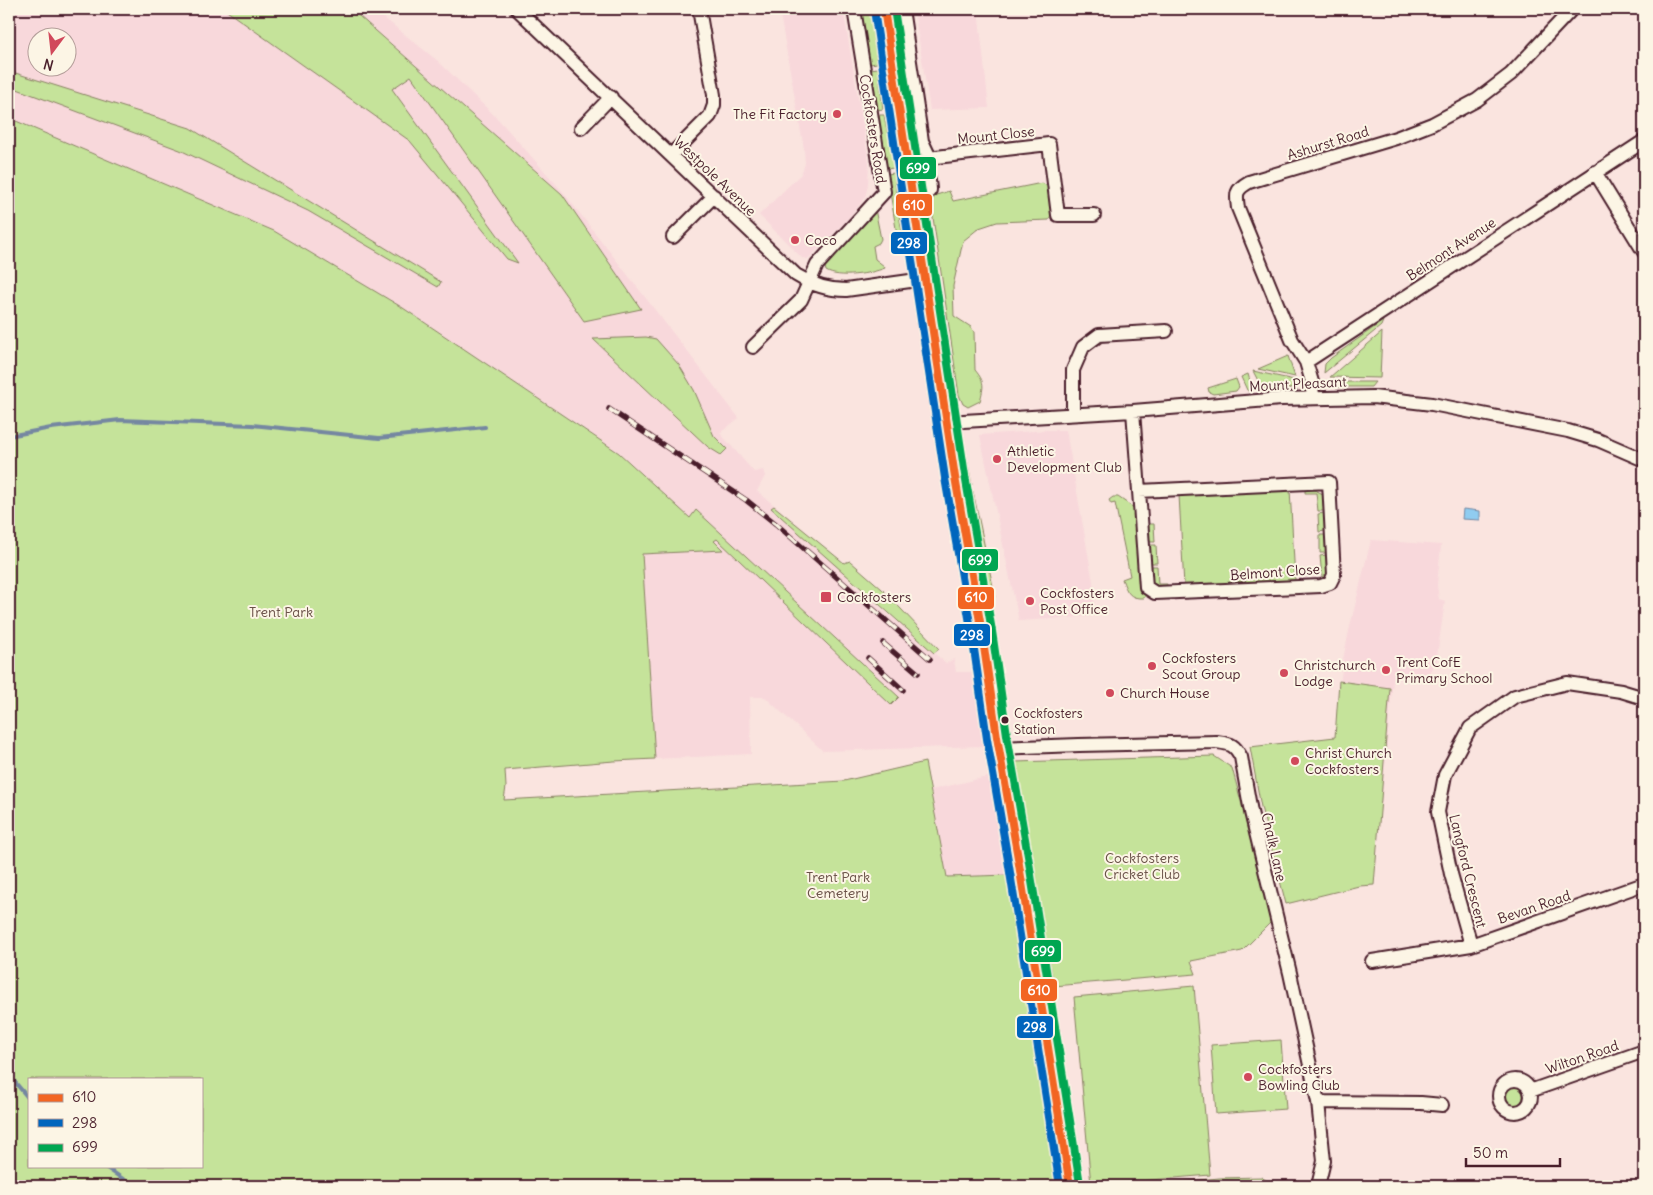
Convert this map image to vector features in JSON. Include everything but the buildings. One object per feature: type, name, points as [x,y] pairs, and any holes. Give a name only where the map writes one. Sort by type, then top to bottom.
[{"type":"main road","points":[[884,9],[946,422],[1070,1186]]},
{"type":"street","name":"Westpole Avenue","points":[[517,9],[796,275],[809,283],[825,288],[846,290],[924,279]]},
{"type":"street","points":[[671,155],[710,116],[714,105],[714,95],[699,9]]},
{"type":"street","name":"Cockfosters Road","points":[[809,283],[817,265],[884,192],[854,9]]},
{"type":"street","points":[[902,9],[922,141],[930,160],[927,168],[930,190],[926,195],[913,198]]},
{"type":"street","name":"Ashurst Road","points":[[1306,362],[1292,340],[1238,208],[1236,194],[1240,187],[1258,179],[1396,138],[1432,124],[1478,100],[1511,74],[1572,9]]},
{"type":"street","points":[[581,128],[611,97]]},
{"type":"street","name":"Belmont Avenue","points":[[1306,362],[1644,141]]},
{"type":"street","name":"Mount Close","points":[[930,160],[936,157],[1049,144],[1058,215],[1094,215]]},
{"type":"street","points":[[1595,172],[1644,252]]},
{"type":"street","points":[[673,237],[714,196]]},
{"type":"street","points":[[752,347],[801,300],[809,283]]},
{"type":"street","points":[[1072,413],[1073,370],[1083,347],[1099,335],[1166,332]]},
{"type":"street","points":[[1306,362],[1312,382],[1313,398]]},
{"type":"street","name":"Mount Pleasant","points":[[946,422],[1313,398],[1373,397],[1470,411],[1568,431],[1598,440],[1644,460]]},
{"type":"street","name":"Belmont Close","points":[[1133,411],[1146,587],[1155,593],[1321,586],[1330,583],[1334,575],[1329,482],[1139,491]]},
{"type":"street","name":"Langford Crescent","points":[[1471,945],[1451,874],[1438,812],[1445,775],[1470,728],[1515,696],[1567,683],[1620,691],[1644,698]]},
{"type":"street","name":"Chalk Lane","points":[[999,748],[1079,744],[1217,742],[1231,744],[1237,749],[1241,757],[1253,821],[1290,973],[1318,1102],[1324,1161],[1318,1186]]},
{"type":"street","name":"Bevan Road","points":[[1372,961],[1471,945],[1644,884]]},
{"type":"street","name":"Wilton Road","points":[[1530,1091],[1644,1051]]},
{"type":"street","points":[[1318,1102],[1442,1105]]},
{"type":"shaded area","points":[[9,9],[373,9],[439,62],[498,119],[564,193],[739,418],[720,433],[754,472],[763,470],[765,476],[757,491],[844,563],[848,580],[946,663],[954,659],[956,672],[971,672],[978,698],[984,746],[823,751],[765,697],[750,697],[751,754],[655,759],[642,554],[723,549],[620,453],[403,308],[274,231],[9,118]]},
{"type":"shaded area","points":[[779,9],[843,9],[869,162],[868,185],[865,198],[848,219],[808,259],[802,258],[759,215],[801,174],[805,164]]},
{"type":"shaded area","points":[[914,9],[978,9],[989,108],[930,110]]},
{"type":"shaded area","points":[[1066,430],[1093,582],[1095,616],[1019,621],[980,435]]},
{"type":"shaded area","name":"Trent CofE Primary School","points":[[1371,540],[1441,545],[1437,585],[1439,599],[1445,601],[1436,663],[1426,677],[1393,679],[1381,810],[1348,811],[1337,758],[1335,733],[1343,659]]},
{"type":"shaded area","points":[[991,776],[1009,875],[947,877],[931,790]]},
{"type":"green space","points":[[224,9],[351,9],[562,194],[641,309],[584,321],[411,76],[392,89],[518,263],[507,259],[410,141]]},
{"type":"green space","points":[[870,12],[877,63],[870,64],[861,13]]},
{"type":"green space","points":[[878,68],[883,109],[877,110],[870,69]]},
{"type":"green space","points":[[9,71],[190,128],[441,282],[438,287],[308,211],[180,150],[9,86]]},
{"type":"green space","points":[[878,115],[884,115],[891,140],[894,168],[886,169]]},
{"type":"green space","name":"Trent Park","points":[[9,118],[274,231],[403,308],[619,453],[690,518],[696,510],[899,697],[891,705],[717,539],[714,541],[723,550],[642,554],[655,759],[505,770],[506,787],[504,800],[844,781],[925,762],[947,877],[1009,875],[1050,1134],[1056,1186],[9,1186]]},
{"type":"green space","points":[[894,173],[904,244],[899,247],[887,174]]},
{"type":"green space","points":[[1042,183],[1049,187],[1052,200],[1053,208],[1049,220],[997,222],[979,228],[963,241],[953,286],[954,316],[971,327],[974,332],[975,370],[983,384],[980,401],[968,407],[963,404],[959,395],[930,197],[949,191],[953,201]]},
{"type":"green space","points":[[875,209],[881,239],[879,243],[873,246],[875,259],[885,268],[855,275],[839,275],[826,271],[825,267],[828,259]]},
{"type":"green space","points":[[1383,321],[1381,326],[1324,373],[1325,364],[1331,358]]},
{"type":"green space","points":[[1382,332],[1380,378],[1330,377]]},
{"type":"green space","points":[[646,337],[656,339],[679,365],[694,390],[714,436],[727,449],[721,455],[708,447],[593,339]]},
{"type":"green space","points":[[1288,356],[1295,377],[1258,369]]},
{"type":"green space","points":[[1253,371],[1299,381],[1288,389],[1266,391],[1263,390]]},
{"type":"green space","points":[[1248,374],[1252,388],[1250,392],[1247,390],[1241,377]]},
{"type":"green space","points":[[1236,379],[1239,387],[1236,391],[1213,394],[1209,392],[1208,388]]},
{"type":"green space","points":[[1329,382],[1375,382],[1371,387],[1333,387]]},
{"type":"green space","points":[[964,442],[972,485],[967,486],[958,443]]},
{"type":"green space","points":[[1290,489],[1295,580],[1184,586],[1179,495]]},
{"type":"green space","points":[[1305,490],[1315,490],[1323,494],[1324,511],[1318,511],[1316,493],[1305,493]]},
{"type":"green space","points":[[973,491],[995,596],[993,601],[988,604],[967,492]]},
{"type":"green space","points":[[1113,497],[1118,497],[1137,510],[1147,594],[1144,598],[1129,594],[1122,579],[1130,576],[1115,503],[1111,504],[1109,500]]},
{"type":"green space","points":[[774,506],[844,563],[850,561],[882,589],[939,649],[934,653],[771,508]]},
{"type":"green space","points":[[1324,513],[1325,531],[1319,532],[1318,514]]},
{"type":"green space","points":[[1147,524],[1154,524],[1155,542],[1148,542]]},
{"type":"green space","points":[[1320,535],[1325,535],[1326,553],[1320,553]]},
{"type":"green space","points":[[1149,545],[1156,545],[1157,563],[1150,563]]},
{"type":"green space","points":[[1326,555],[1327,573],[1322,577],[1320,556]]},
{"type":"green space","points":[[1150,566],[1157,566],[1158,584],[1167,584],[1167,587],[1158,587],[1152,583]]},
{"type":"green space","points":[[1339,681],[1390,688],[1374,885],[1359,886],[1286,904],[1261,807],[1250,747],[1335,737]]},
{"type":"green space","name":"Cockfosters Cricket Club","points":[[1214,756],[1232,768],[1274,919],[1242,951],[1191,961],[1196,974],[1054,986],[1015,762]]},
{"type":"green space","points":[[1194,986],[1210,1175],[1091,1185],[1074,997]]},
{"type":"green space","name":"Cockfosters Bowling Club","points":[[1281,1040],[1286,1109],[1216,1114],[1211,1045]]},
{"type":"green space","points":[[1514,1087],[1520,1090],[1523,1096],[1520,1102],[1514,1105],[1508,1102],[1505,1096],[1508,1090]]},
{"type":"green space","points":[[1261,1177],[1275,1186],[1140,1186],[1219,1178]]},
{"type":"water","points":[[1463,509],[1480,511],[1480,520],[1462,519]]},
{"type":"waterway","points":[[9,436],[51,428],[120,420],[252,425],[379,438],[485,427]]},
{"type":"waterway","points":[[9,1075],[28,1098]]},
{"type":"waterway","points":[[107,1168],[133,1186]]},
{"type":"railway","points":[[609,409],[746,500],[930,659]]},
{"type":"railway","points":[[883,643],[918,673]]},
{"type":"railway","points":[[868,658],[903,690]]},
{"type":"transit line","name":"610","points":[[884,9],[955,477],[982,633],[997,737],[1070,1186]]},
{"type":"transit line","name":"699","points":[[894,9],[965,475],[992,631],[1007,735],[1080,1184]]},
{"type":"transit line","name":"298","points":[[874,10],[945,478],[1060,1186]]},
{"type":"place","name":"The Fit Factory","points":[[837,114]]},
{"type":"place","name":"Coco","points":[[795,240]]},
{"type":"place","name":"Athletic Development Club","points":[[997,459]]},
{"type":"place","name":"Cockfosters","points":[[826,597]]},
{"type":"place","name":"Cockfosters Post Office","points":[[1030,601]]},
{"type":"place","name":"Cockfosters Scout Group","points":[[1152,666]]},
{"type":"place","name":"Trent CofE Primary School","points":[[1386,670]]},
{"type":"place","name":"Christchurch Lodge","points":[[1284,673]]},
{"type":"place","name":"Church House","points":[[1110,693]]},
{"type":"place","name":"Cockfosters Station","points":[[1005,720]]},
{"type":"place","name":"Christ Church Cockfosters","points":[[1295,761]]},
{"type":"place","name":"Cockfosters Bowling Club","points":[[1248,1077]]},
{"type":"park label","name":"Trent Park Cemetery","points":[[838,886]]}]
